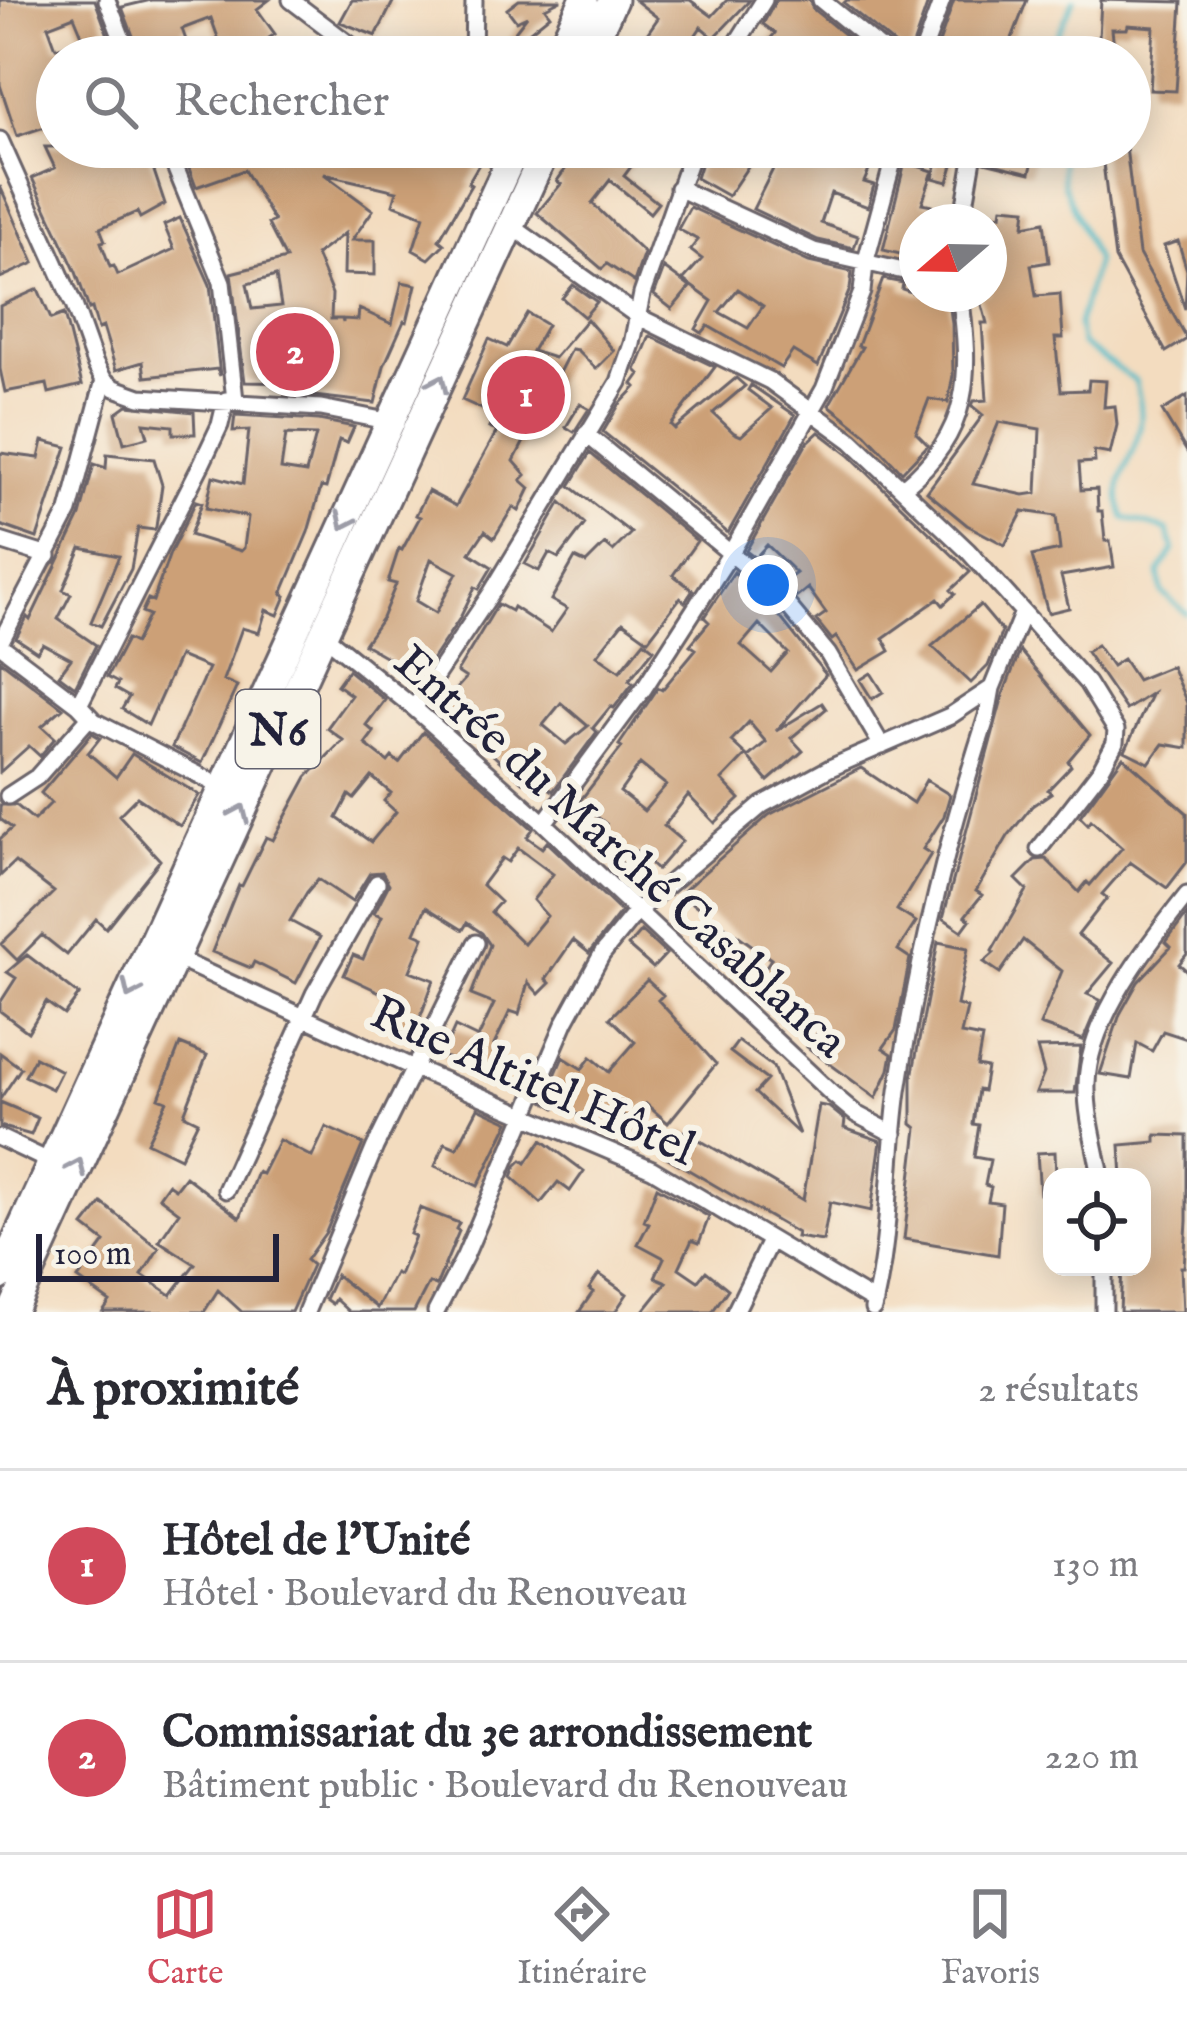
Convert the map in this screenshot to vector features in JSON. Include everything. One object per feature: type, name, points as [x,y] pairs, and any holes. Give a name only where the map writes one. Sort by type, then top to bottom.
[{"type":"highway","points":[[567,36],[584,0]]},
{"type":"highway","points":[[597,36],[613,0]]},
{"type":"highway","name":"N6","points":[[499,219],[511,168]]},
{"type":"highway","name":"N6","points":[[12,1312],[163,952],[311,626],[499,219],[533,168]]},
{"type":"highway","name":"N6","points":[[0,1276],[163,952],[224,788],[311,626]]},
{"type":"street","points":[[106,0],[121,36]]},
{"type":"street","points":[[474,36],[475,0]]},
{"type":"street","points":[[741,36],[764,0]]},
{"type":"street","points":[[821,0],[865,36]]},
{"type":"street","points":[[929,36],[942,0]]},
{"type":"street","points":[[296,2],[340,36]]},
{"type":"street","points":[[1,147],[104,380],[76,489],[48,556],[0,644],[84,711],[224,788]]},
{"type":"street","points":[[8,796],[37,778],[84,711],[230,400],[222,282],[175,168]]},
{"type":"street","points":[[414,708],[492,592],[619,382],[642,294],[686,168]]},
{"type":"street","points":[[544,823],[644,688],[732,551],[812,409],[848,334],[862,292],[865,263],[891,168]]},
{"type":"street","points":[[965,204],[971,168]]},
{"type":"street","points":[[678,188],[814,251],[899,270]]},
{"type":"street","points":[[499,219],[639,316],[770,381],[812,409],[904,487],[1087,683],[1116,730],[1115,743],[1101,769],[1039,849]]},
{"type":"street","points":[[904,487],[953,427],[964,394],[968,360],[962,312]]},
{"type":"street","points":[[104,380],[140,397],[322,408],[405,425]]},
{"type":"street","points":[[586,434],[732,551],[804,621],[882,746]]},
{"type":"street","points":[[0,541],[48,556]]},
{"type":"street","points":[[874,1307],[883,1272],[894,1134],[928,919],[992,688],[1023,612]]},
{"type":"street","name":"Entrée du Marché Casablanca","points":[[311,626],[414,708],[544,823],[831,1094],[894,1134]]},
{"type":"street","points":[[436,1312],[565,1022],[602,954],[638,910],[762,805],[830,768],[950,716],[992,688]]},
{"type":"street","points":[[226,1190],[303,1017],[377,883]]},
{"type":"street","points":[[1099,1168],[1087,1106],[1092,1043],[1127,980],[1187,895]]},
{"type":"street","points":[[306,1312],[375,1147],[476,943]]},
{"type":"street","name":"Rue Altitel Hôtel","points":[[163,952],[414,1068],[652,1169],[874,1307]]},
{"type":"street","points":[[0,1138],[53,1163]]},
{"type":"street","points":[[735,1312],[770,1241]]},
{"type":"street","points":[[1104,1276],[1104,1312]]},
{"type":"building","points":[[0,0],[95,0],[108,36],[82,36],[74,16],[48,26],[52,36],[36,36],[36,130],[17,136],[0,85]]},
{"type":"building","points":[[151,0],[269,0],[257,9],[275,34],[217,36],[211,18],[182,29],[184,36],[133,36],[122,7]]},
{"type":"building","points":[[352,0],[394,0],[376,36],[340,22]]},
{"type":"building","points":[[519,0],[561,0],[545,8],[550,15],[524,36],[511,36],[527,16],[516,21],[507,9]]},
{"type":"building","points":[[635,0],[690,0],[712,16],[727,0],[750,0],[716,36],[701,27],[695,36],[646,36],[658,18]]},
{"type":"building","points":[[776,0],[809,0],[813,9],[846,36],[773,36],[775,33],[763,24]]},
{"type":"building","points":[[929,0],[916,36],[884,36],[844,3]]},
{"type":"building","points":[[954,0],[1027,0],[1013,36],[941,36]]},
{"type":"building","points":[[1101,0],[1182,2],[1176,91],[1151,90],[1154,27],[1128,25],[1127,29],[1112,29],[1113,36],[1099,36]]},
{"type":"building","points":[[55,168],[153,168],[165,204],[140,218],[137,212],[100,228],[105,241],[101,242],[118,275],[174,249],[164,225],[180,218],[210,285],[220,376],[217,369],[145,377],[143,362],[116,370],[103,327],[98,329],[32,178]]},
{"type":"building","points":[[189,168],[477,168],[439,240],[444,244],[429,259],[413,250],[424,216],[393,204],[397,191],[324,174],[373,210],[352,240],[375,240],[375,275],[344,274],[345,233],[316,255],[332,294],[331,319],[358,320],[359,309],[392,324],[402,282],[416,285],[407,322],[384,366],[375,403],[314,396],[314,387],[300,387],[300,383],[245,382],[231,273],[286,259],[268,224],[274,221],[244,170],[196,187]],"holes":[[[276,276],[281,306],[252,309],[247,284]]]},
{"type":"building","points":[[566,168],[630,168],[624,176],[658,203],[650,213],[610,180],[592,203],[644,253],[634,282],[607,264],[602,269],[537,213],[561,184],[557,181]]},
{"type":"building","points":[[699,168],[747,168],[728,196],[696,178]]},
{"type":"building","points":[[774,168],[870,168],[864,182],[874,185],[868,207],[831,193],[821,223],[858,236],[854,248],[818,240],[753,209]]},
{"type":"building","points":[[904,168],[933,171],[922,203],[927,204],[899,204],[899,254],[883,250]]},
{"type":"building","points":[[936,168],[952,168],[948,182],[933,178]]},
{"type":"building","points":[[1104,168],[1129,168],[1139,254],[1187,339],[1166,352],[1115,259]]},
{"type":"building","points":[[0,186],[34,263],[0,278]]},
{"type":"building","points":[[690,207],[809,262],[852,272],[850,289],[818,366],[793,351],[781,368],[708,326],[702,333],[696,329],[712,301],[683,280],[702,259],[690,250],[698,240],[678,229]],"holes":[[[738,289],[763,306],[748,328],[719,312]]]},
{"type":"building","points":[[1007,207],[1026,209],[1024,226],[1044,222],[1049,262],[1031,265],[1036,296],[1060,294],[1063,338],[1055,338],[1061,391],[1088,390],[1089,380],[1106,381],[1104,407],[1115,406],[1117,425],[1110,454],[1094,451],[1095,462],[1079,463],[1081,490],[1097,489],[1098,511],[1102,511],[1114,567],[1061,576],[1069,608],[1048,613],[1032,556],[1060,550],[1056,516],[1023,511],[1005,545],[967,525],[927,492],[983,415],[972,406],[974,401],[987,400],[982,323],[987,323],[984,312],[1007,312]],"holes":[[[999,422],[1040,429],[1037,493],[1024,495],[973,484]]]},
{"type":"building","points":[[1178,241],[1187,270],[1185,309],[1164,246]]},
{"type":"building","points":[[664,268],[690,287],[672,309],[654,295]]},
{"type":"building","points":[[883,279],[899,282],[899,312],[950,312],[953,375],[948,402],[929,399],[916,433],[928,445],[902,472],[866,434],[829,405],[862,347],[858,346]]},
{"type":"building","points":[[573,285],[597,302],[584,317],[562,298]]},
{"type":"building","points":[[38,289],[51,319],[64,314],[82,385],[49,393],[47,384],[5,392],[0,369],[0,306]]},
{"type":"building","points":[[527,313],[547,325],[532,351],[554,358],[587,319],[614,351],[596,369],[571,349],[514,461],[526,475],[521,480],[530,488],[519,511],[513,507],[494,538],[485,531],[470,553],[492,567],[415,685],[389,665],[392,660],[364,644],[382,618],[396,584],[388,582],[399,548],[402,550],[420,517],[416,515],[428,491],[456,506],[497,431],[489,428],[495,415],[462,400],[489,339],[507,347]],"holes":[[[431,559],[457,573],[436,613],[416,601]]]},
{"type":"building","points":[[650,336],[715,367],[671,425],[675,429],[736,378],[745,386],[713,413],[734,433],[741,436],[772,408],[748,390],[751,385],[795,415],[728,533],[603,432],[636,387],[633,384],[640,374],[636,370]]},
{"type":"building","points":[[1187,396],[1187,452],[1162,411]]},
{"type":"building","points":[[580,404],[589,409],[574,432],[566,427]]},
{"type":"building","points":[[127,405],[194,412],[195,434],[173,434],[173,426],[144,423],[148,437],[124,443],[116,413]]},
{"type":"building","points":[[235,415],[354,427],[347,443],[339,440],[278,615],[266,610],[259,633],[242,628],[223,680],[237,686],[202,763],[172,747],[208,668],[179,656],[148,725],[122,709],[129,697],[107,677],[127,639],[135,643],[149,615],[142,612],[148,599],[153,601],[196,501],[202,503],[190,535],[241,551],[244,548],[248,517],[206,508],[213,476],[243,484],[249,430],[233,431]],"holes":[[[286,434],[316,435],[306,473],[281,469]]]},
{"type":"building","points":[[819,432],[970,572],[943,605],[938,599],[883,638],[890,651],[858,670],[836,637],[832,640],[816,620],[826,613],[808,588],[797,597],[784,582],[796,573],[767,545],[755,558],[746,551],[807,443]]},
{"type":"building","points":[[43,441],[67,447],[37,538],[0,525],[0,453],[39,458]]},
{"type":"building","points":[[590,453],[697,541],[673,575],[693,590],[685,602],[680,598],[648,640],[623,622],[597,655],[620,671],[644,641],[654,649],[614,708],[593,728],[597,732],[553,791],[529,774],[523,782],[440,707],[466,678],[457,672],[498,604],[511,611],[513,607],[551,632],[567,609],[551,600],[575,558],[586,563],[605,544],[613,551],[631,533],[570,486]],"holes":[[[561,703],[588,726],[566,744],[543,725]]]},
{"type":"building","points":[[107,454],[154,459],[162,485],[156,527],[138,528],[131,569],[101,626],[91,622],[119,556],[81,548],[63,590],[71,594],[58,619],[96,645],[75,687],[59,675],[71,659],[43,644],[37,652],[16,638],[27,617],[30,620],[80,516],[94,464],[106,468]]},
{"type":"building","points":[[561,502],[585,524],[559,558],[549,553],[539,571],[525,564]]},
{"type":"building","points":[[734,572],[766,599],[826,675],[776,731],[822,703],[826,709],[791,738],[803,751],[768,781],[748,757],[766,742],[749,722],[731,741],[746,755],[722,780],[740,799],[715,823],[688,795],[664,826],[682,841],[657,870],[637,851],[624,865],[594,837],[606,824],[579,802],[622,747],[619,745],[658,688],[662,690],[696,649],[690,645],[709,622],[704,617]],"holes":[[[759,624],[788,653],[771,672],[741,645]],[[640,764],[666,785],[644,811],[620,792]]]},
{"type":"building","points":[[980,605],[1002,631],[988,666],[971,683],[932,646]]},
{"type":"building","points":[[1097,645],[1112,666],[1123,659],[1137,680],[1171,666],[1187,703],[1187,748],[1163,744],[1149,763],[1125,751],[1152,693],[1126,710],[1086,652]]},
{"type":"building","points":[[1020,651],[1090,735],[1068,761],[1071,766],[1048,790],[1051,793],[1032,806],[1008,836],[976,891],[982,895],[965,916],[970,920],[962,931],[943,918],[1003,695]]},
{"type":"building","points":[[0,660],[63,708],[42,726],[55,738],[40,756],[29,746],[0,772]]},
{"type":"building","points":[[348,670],[385,700],[366,725],[374,732],[365,744],[388,762],[392,757],[399,763],[423,732],[533,829],[527,837],[542,848],[547,842],[621,912],[589,953],[573,940],[539,994],[528,982],[519,1014],[510,1011],[494,1045],[501,1048],[489,1076],[442,1056],[455,1027],[478,1038],[494,1004],[471,995],[490,945],[482,933],[467,923],[463,930],[426,907],[415,933],[424,937],[410,971],[434,980],[413,1037],[378,1023],[388,996],[344,975],[353,955],[363,959],[382,916],[374,913],[389,884],[382,872],[370,873],[352,902],[318,879],[307,892],[290,921],[320,937],[296,983],[254,962],[251,968],[212,952],[239,885],[266,837],[273,840],[307,777],[343,740],[327,728],[351,695],[337,685]],"holes":[[[372,777],[391,793],[384,801],[396,812],[371,842],[337,818],[349,795],[354,799]],[[518,848],[553,874],[533,900],[547,916],[524,944],[491,912],[500,902],[482,885],[502,858],[508,862]]]},
{"type":"building","points":[[871,673],[883,692],[872,699],[860,680]]},
{"type":"building","points":[[92,733],[100,738],[88,753],[116,777],[132,754],[199,795],[180,826],[137,797],[119,815],[160,860],[106,928],[96,919],[67,955],[42,935],[17,960],[1,944],[54,892],[15,862],[0,876],[0,839],[12,828],[0,819],[0,805],[16,805],[34,820],[51,803],[41,793]]},
{"type":"building","points":[[1123,757],[1187,813],[1187,862],[1167,888],[1130,862],[1102,894],[1107,898],[1078,935],[1113,963],[1087,994],[1100,1000],[1083,1040],[1040,1025],[1062,971],[1023,940],[1000,973],[984,962],[994,953],[1027,890],[1016,879],[1035,860],[1046,859],[1079,892],[1122,848],[1080,816]]},
{"type":"building","points":[[861,768],[913,803],[926,780],[950,795],[944,816],[923,849],[931,854],[897,910],[916,922],[898,950],[910,958],[896,1030],[883,1048],[892,1054],[889,1070],[876,1098],[807,1047],[821,1029],[754,985],[771,959],[680,894],[769,815]]},
{"type":"building","points":[[1187,914],[1187,954],[1179,964],[1187,971],[1187,1039],[1163,1031],[1152,1051],[1137,1043],[1131,1079],[1100,1074],[1120,1014],[1138,982],[1171,947],[1166,942]]},
{"type":"building","points":[[641,931],[666,954],[653,968],[628,946]]},
{"type":"building","points":[[938,942],[968,948],[957,1005],[967,1008],[961,1034],[982,1038],[977,1066],[987,1068],[973,1124],[979,1125],[974,1157],[990,1160],[985,1185],[991,1187],[988,1201],[1002,1203],[998,1255],[904,1239],[917,1128],[912,1124],[912,1077]]},
{"type":"building","points":[[27,955],[79,995],[64,1015],[46,1002],[28,1032],[0,1011],[16,978],[7,972]]},
{"type":"building","points":[[647,980],[663,995],[658,1000],[716,1064],[668,1123],[646,1104],[631,1122],[602,1097],[588,1121],[558,1103],[556,1108],[544,1101],[563,1057],[582,1069],[591,1057],[609,1072],[635,1042],[610,1018]]},
{"type":"building","points":[[738,1041],[773,1067],[799,1134],[755,1093],[767,1080],[730,1052]]},
{"type":"building","points":[[180,1044],[207,1055],[184,1114],[198,1121],[180,1158],[147,1142],[167,1101],[159,1098]]},
{"type":"building","points":[[1081,1047],[1075,1093],[1036,1093],[1044,1073],[1037,1048]]},
{"type":"building","points":[[0,1053],[21,1068],[0,1099]]},
{"type":"building","points":[[35,1057],[61,1071],[52,1089],[25,1076]]},
{"type":"building","points":[[0,1102],[38,1118],[31,1135],[0,1126]]},
{"type":"building","points":[[819,1105],[845,1120],[844,1128],[881,1141],[871,1211],[830,1202],[823,1241],[796,1237],[797,1233],[668,1158],[684,1131],[803,1200]]},
{"type":"building","points":[[478,1108],[509,1122],[478,1186],[435,1166],[445,1143],[457,1148]]},
{"type":"building","points":[[326,1127],[363,1144],[326,1232],[306,1260],[312,1265],[291,1312],[242,1312],[218,1290],[204,1312],[103,1312],[110,1302],[78,1279],[105,1242],[84,1226],[102,1203],[159,1248],[142,1275],[171,1295],[195,1264],[159,1241],[179,1212],[159,1197],[168,1184],[175,1189],[185,1176],[240,1218],[257,1172],[262,1174],[279,1140],[312,1157]]},
{"type":"building","points":[[1156,1135],[1187,1136],[1183,1312],[1120,1312],[1122,1276],[1151,1276],[1151,1168],[1121,1168],[1120,1145],[1156,1142]]},
{"type":"building","points":[[542,1140],[584,1171],[570,1191],[558,1182],[541,1203],[512,1177],[516,1166],[522,1160],[526,1163]]},
{"type":"building","points":[[1055,1152],[1056,1168],[1043,1168],[1043,1194],[1040,1194],[1037,1153]]},
{"type":"building","points":[[657,1187],[709,1217],[699,1243],[692,1240],[679,1268],[698,1281],[706,1271],[728,1289],[712,1312],[643,1312],[667,1282],[655,1277],[664,1258],[638,1244],[649,1223],[644,1221]]},
{"type":"building","points":[[420,1208],[459,1223],[459,1231],[436,1286],[429,1283],[414,1312],[349,1312],[335,1299],[332,1304],[325,1299],[336,1275],[377,1308],[395,1273],[399,1275],[415,1236],[410,1234]]},
{"type":"building","points":[[599,1274],[627,1294],[615,1312],[579,1312],[593,1292],[589,1289]]},
{"type":"waterway","points":[[1056,36],[1074,0]]},
{"type":"waterway","points":[[1062,168],[1063,184],[1096,261],[1078,325],[1082,345],[1135,380],[1140,403],[1140,427],[1121,481],[1120,504],[1124,518],[1167,530],[1174,550],[1159,572],[1162,593],[1187,614]]},
{"type":"place","name":"Commissariat du 3e arrondissement","points":[[295,352]]},
{"type":"place","name":"Hôtel de l'Unité","points":[[526,395]]}]
